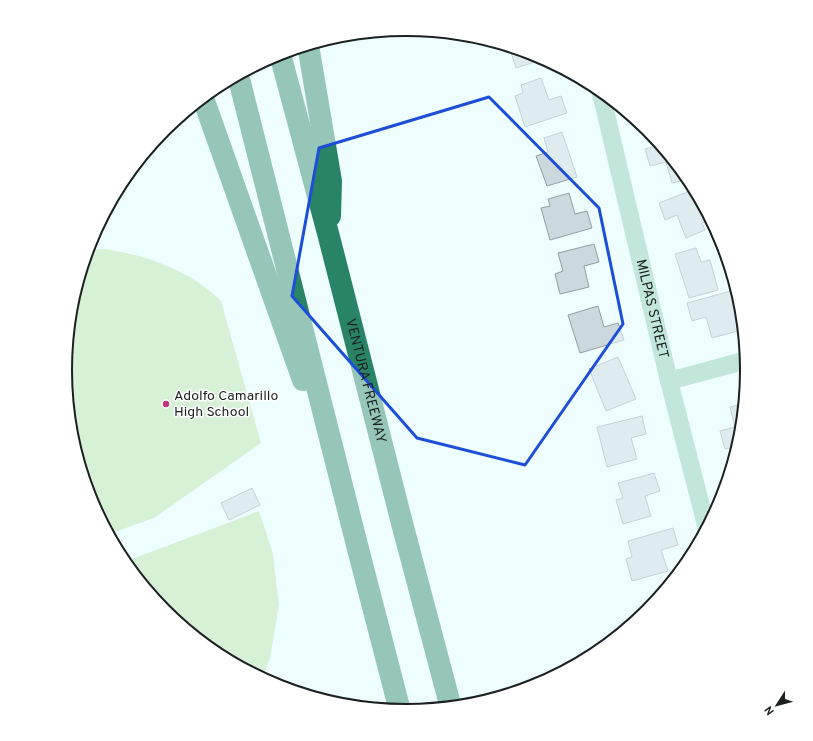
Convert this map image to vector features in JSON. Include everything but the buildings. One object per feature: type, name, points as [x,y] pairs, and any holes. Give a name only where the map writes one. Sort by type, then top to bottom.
[{"type":"highway","points":[[309,51],[331,181],[329,237]]},
{"type":"highway","name":"VENTURA FREEWAY","points":[[282,60],[329,237],[402,527],[449,702]]},
{"type":"highway","points":[[239,81],[398,705]]},
{"type":"highway","points":[[205,104],[348,508]]},
{"type":"street","name":"MILPAS STREET","points":[[602,100],[668,381],[705,522]]},
{"type":"street","points":[[668,381],[741,362]]},
{"type":"highlighted area","points":[[489,97],[599,208],[623,324],[525,465],[417,438],[292,296],[319,148]]},
{"type":"green space","points":[[94,250],[119,251],[166,266],[196,281],[221,301],[261,443],[154,518],[114,532],[97,499],[83,457],[78,436],[73,392],[73,349],[78,305]]},
{"type":"green space","points":[[259,511],[273,554],[279,605],[270,658],[264,673],[221,649],[186,622],[155,591],[131,560]]},
{"type":"place","name":"Adolfo Camarillo High School","points":[[166,404]]}]
